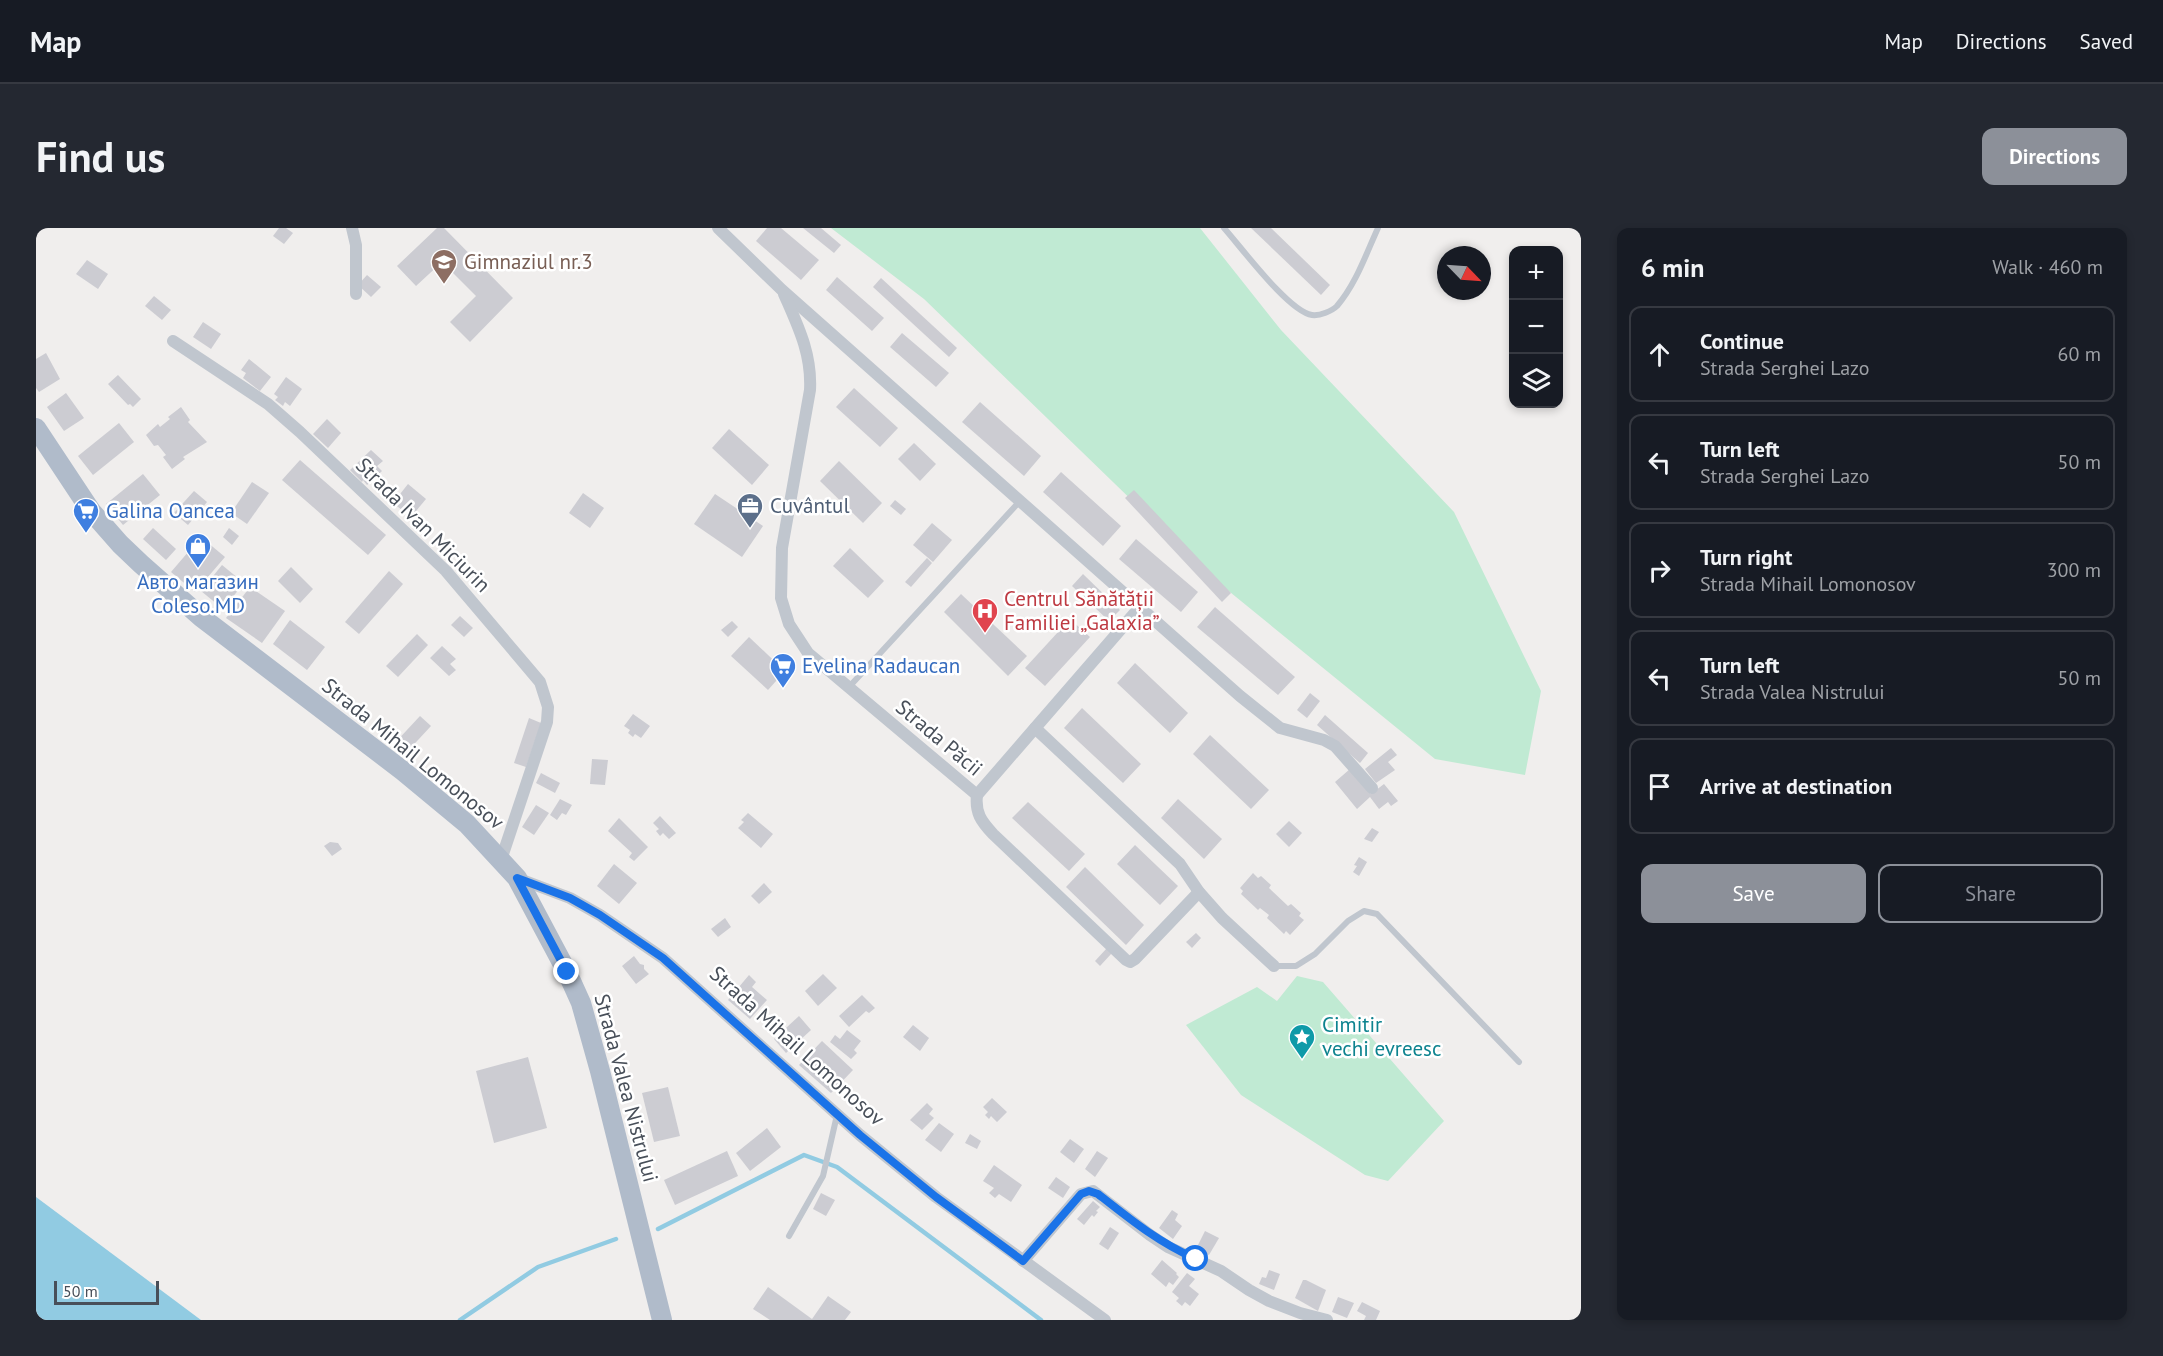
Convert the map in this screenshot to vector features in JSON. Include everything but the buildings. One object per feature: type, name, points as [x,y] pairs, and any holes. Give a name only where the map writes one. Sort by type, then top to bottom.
[{"type":"main road","name":"Strada Mihail Lomonosov","points":[[36,428],[91,511],[141,564],[194,611],[467,824],[517,878]]},
{"type":"main road","name":"Strada Valea Nistrului","points":[[517,878],[581,1003],[662,1320]]},
{"type":"street","points":[[352,228],[356,245],[356,294]]},
{"type":"street","name":"Strada Păcii","points":[[718,228],[782,290],[1240,696],[1280,728],[1324,740],[1335,746],[1372,788]]},
{"type":"street","name":"Strada Păcii","points":[[782,290],[805,341],[811,372],[810,390],[782,548],[781,598],[789,624],[808,653],[977,795]]},
{"type":"street","name":"Strada Ivan Miciurin","points":[[173,341],[268,404],[300,432],[446,571],[540,682],[548,707],[547,722],[501,860]]},
{"type":"street","name":"Strada Păcii","points":[[1140,607],[977,795],[976,806],[979,818],[993,834],[1130,962],[1199,892]]},
{"type":"street","points":[[1035,729],[1180,864],[1199,892],[1222,918],[1274,966]]},
{"type":"street","name":"Strada Mihail Lomonosov","points":[[517,878],[570,898],[600,915],[663,958],[860,1135],[927,1190],[1105,1320]]},
{"type":"street","points":[[1023,1261],[1081,1194],[1093,1191],[1168,1247],[1221,1271],[1269,1301],[1327,1320]]},
{"type":"lane","points":[[1224,228],[1277,290],[1299,309],[1311,315],[1323,314],[1336,308],[1351,286],[1378,228]]},
{"type":"lane","points":[[849,687],[1020,501]]},
{"type":"lane","points":[[1274,966],[1296,966],[1315,954],[1347,921],[1364,911],[1377,914],[1519,1062]]},
{"type":"lane","points":[[789,1236],[823,1176],[837,1114]]},
{"type":"green space","points":[[831,228],[1200,228],[1281,330],[1454,512],[1541,691],[1525,775],[1435,759],[1209,575],[924,299]]},
{"type":"green space","name":"Cimitir vechi evreesc","points":[[1297,976],[1323,982],[1444,1121],[1388,1181],[1365,1175],[1241,1095],[1186,1025],[1257,987],[1277,1001]]},
{"type":"water","points":[[36,1197],[201,1320],[36,1320]]},
{"type":"waterway","points":[[658,1229],[804,1155],[837,1167],[1041,1320]]},
{"type":"waterway","points":[[460,1320],[538,1267],[616,1239]]},
{"type":"place","name":"Gimnaziul nr.3","points":[[444,285]]},
{"type":"place","name":"Cuvântul","points":[[750,529]]},
{"type":"place","name":"Galina Oancea","points":[[86,534]]},
{"type":"place","name":"Авто магазин Coleso.MD","points":[[198,569]]},
{"type":"place","name":"Centrul Sănătății Familiei „Galaxia”","points":[[985,634]]},
{"type":"place","name":"Evelina Radaucan","points":[[783,689]]},
{"type":"place","name":"Cimitir vechi evreesc","points":[[1302,1060]]},
{"type":"route","points":[[567,972],[517,878],[570,898],[600,915],[663,958],[860,1135],[936,1197],[1023,1261],[1081,1194],[1089,1191],[1098,1194],[1168,1247],[1196,1259]]}]
